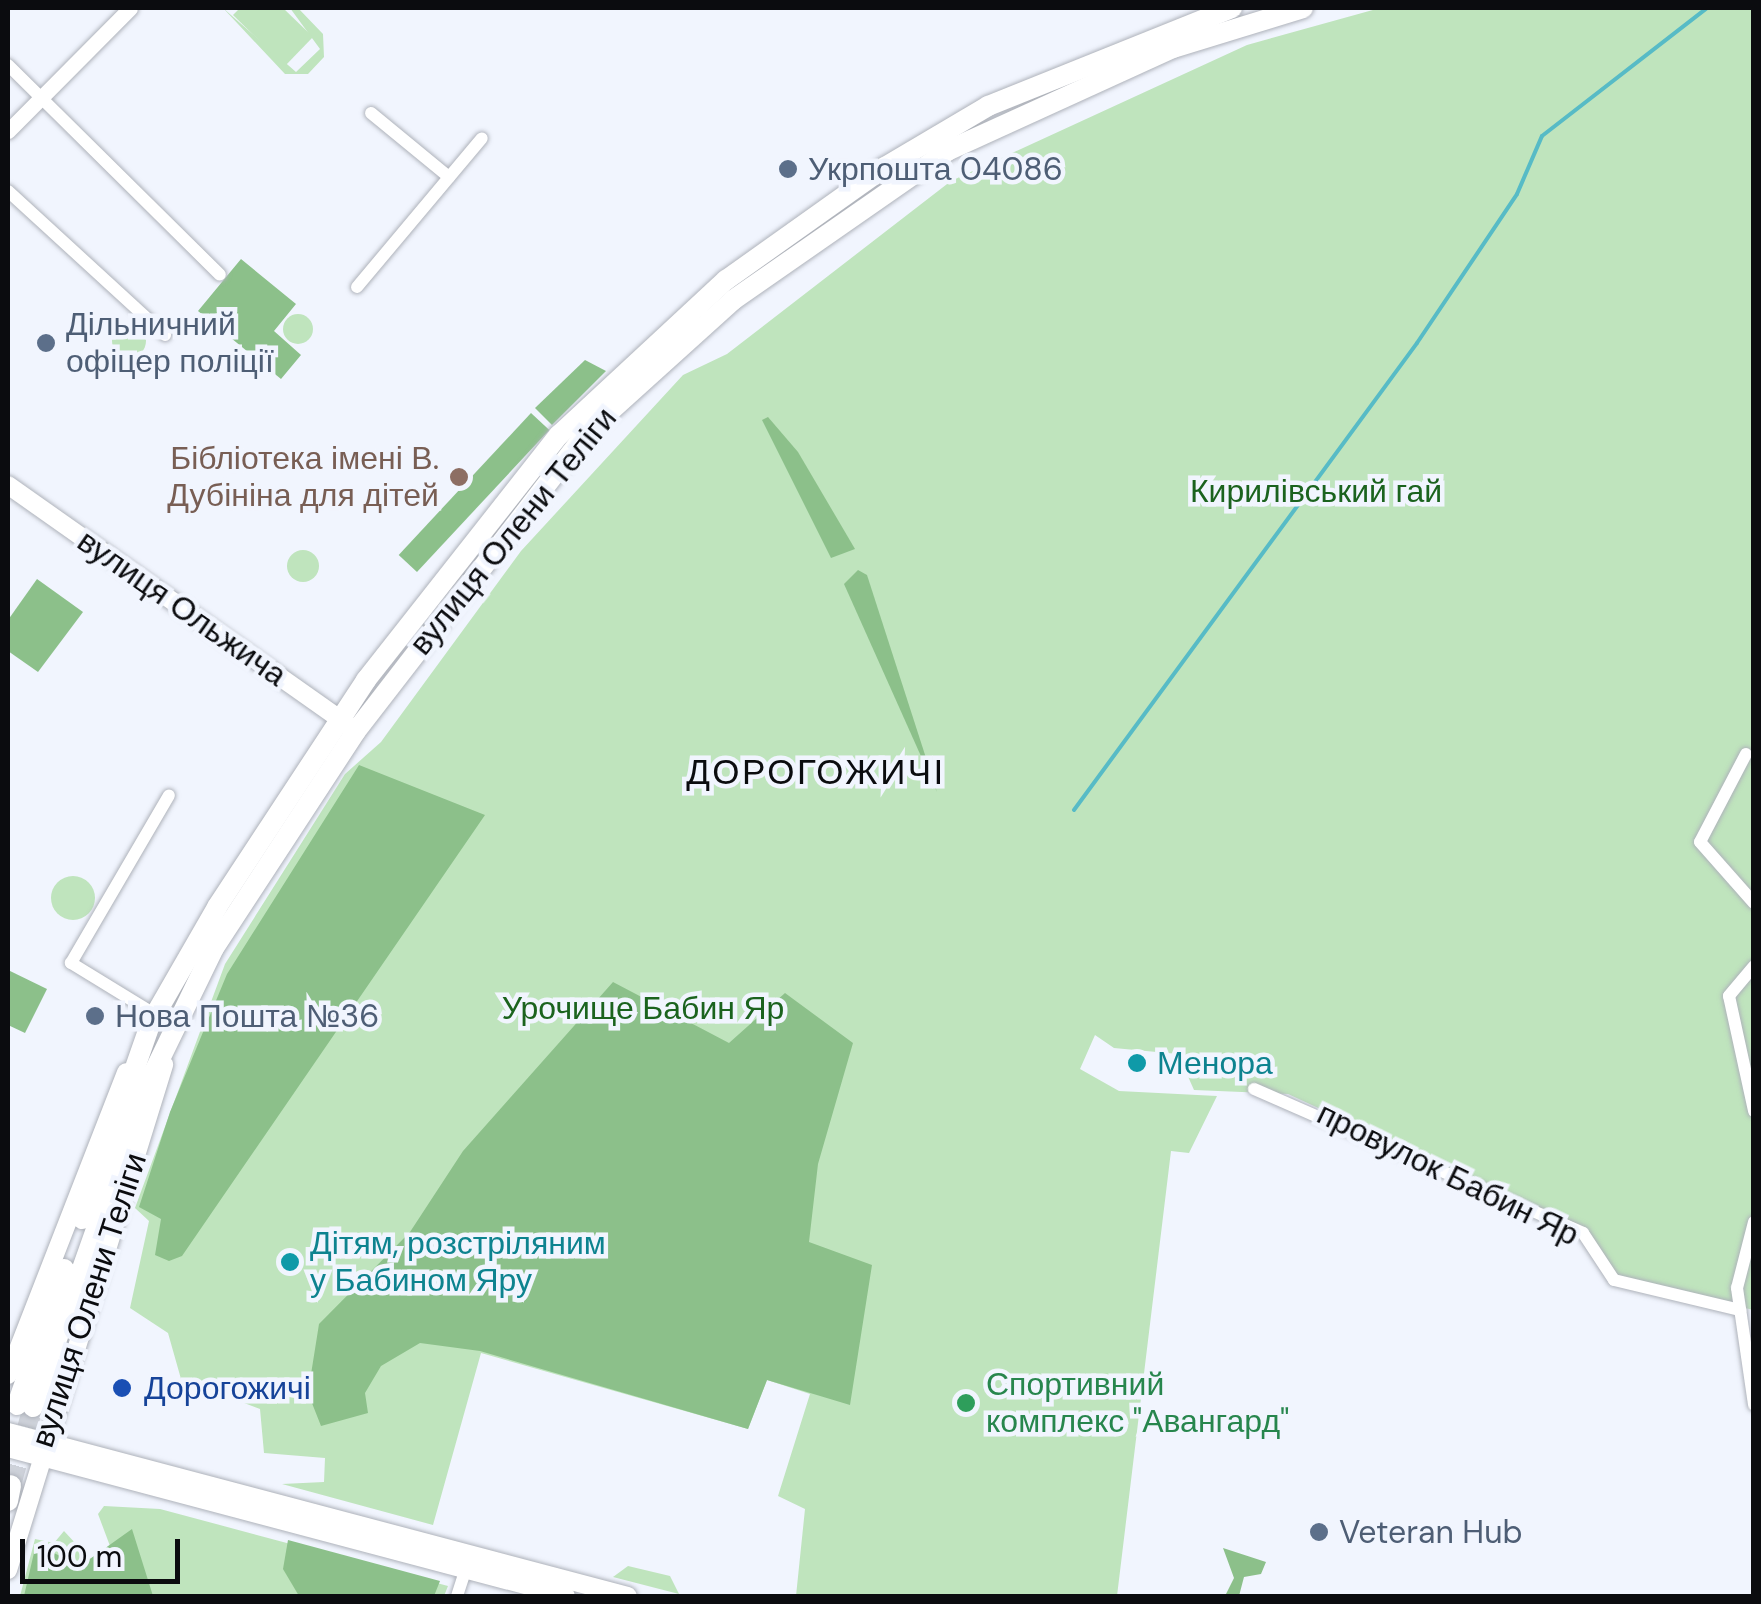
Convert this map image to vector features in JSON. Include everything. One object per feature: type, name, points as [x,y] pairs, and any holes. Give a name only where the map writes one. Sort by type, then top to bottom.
[{"type":"main road","name":"вулиця Олени Теліги","points":[[8,1375],[79,1175],[154,1019],[348,725],[559,435],[726,280],[988,106],[1232,8]]},
{"type":"main road","name":"вулиця Олени Теліги","points":[[154,1019],[25,1406],[174,1031],[258,874],[348,725],[586,433],[764,276],[1002,122],[1173,48],[1304,8]]},
{"type":"main road","name":"вулиця Ольжича","points":[[8,485],[348,725]]},
{"type":"main road","name":"вулиця Олени Теліги","points":[[8,1570],[40,1448],[174,1031]]},
{"type":"main road","points":[[8,1432],[40,1448],[468,1562],[628,1596]]},
{"type":"main road","points":[[8,1448],[40,1448]]},
{"type":"main road","points":[[468,1562],[566,1596]]},
{"type":"street","points":[[8,131],[130,8]]},
{"type":"street","points":[[8,66],[220,275]]},
{"type":"street","points":[[371,112],[449,177]]},
{"type":"street","points":[[357,287],[482,138]]},
{"type":"street","points":[[8,191],[164,336]]},
{"type":"street","points":[[1746,754],[1700,842],[1754,903]]},
{"type":"street","points":[[154,1019],[71,963],[169,795]]},
{"type":"street","points":[[1754,966],[1729,996],[1754,1111]]},
{"type":"street","name":"провулок Бабин Яр","points":[[1254,1089],[1583,1233],[1614,1280],[1740,1310]]},
{"type":"street","points":[[1754,1222],[1740,1310],[1754,1405]]},
{"type":"street","points":[[457,1596],[468,1562]]},
{"type":"green space","points":[[223,8],[296,72],[320,49],[290,8],[298,8],[323,34],[324,57],[308,74],[285,74]]},
{"type":"green space","points":[[240,8],[283,8],[313,37],[285,66],[233,15]]},
{"type":"green space","points":[[1380,8],[1753,8],[1753,1310],[1616,1275],[1589,1233],[1288,1094],[1194,1090],[1178,1054],[1114,1048],[1095,1035],[1080,1069],[1119,1091],[1217,1096],[1189,1153],[1171,1151],[1117,1596],[796,1596],[805,1509],[778,1496],[810,1394],[767,1380],[748,1429],[481,1353],[433,1525],[282,1484],[324,1482],[325,1458],[264,1453],[260,1409],[181,1379],[168,1333],[130,1308],[149,1221],[135,1208],[225,964],[345,774],[381,742],[521,551],[683,375],[727,354],[951,181],[1247,45]]},
{"type":"green space","points":[[241,259],[296,304],[274,331],[301,355],[281,379],[198,311]]},
{"type":"green space","points":[[298,314],[309,318],[313,329],[309,340],[298,344],[287,340],[283,329],[287,318]]},
{"type":"green space","points":[[129,324],[141,329],[146,341],[141,353],[129,358],[117,353],[112,341],[117,329]]},
{"type":"green space","points":[[585,360],[606,371],[552,425],[535,408]]},
{"type":"green space","points":[[531,413],[549,430],[417,572],[399,555]]},
{"type":"green space","points":[[768,417],[798,452],[855,549],[831,558],[762,420]]},
{"type":"green space","points":[[303,550],[314,555],[319,566],[314,577],[303,582],[292,577],[287,566],[292,555]]},
{"type":"green space","points":[[858,570],[867,575],[937,792],[844,584]]},
{"type":"green space","points":[[37,579],[83,612],[38,672],[8,651],[8,620]]},
{"type":"green space","points":[[359,765],[485,815],[182,1256],[169,1261],[155,1255],[161,1219],[139,1207],[170,1112],[227,974]]},
{"type":"green space","points":[[73,876],[88,883],[95,898],[88,913],[73,920],[58,913],[51,898],[58,883]]},
{"type":"green space","points":[[8,970],[47,989],[25,1033],[8,1025]]},
{"type":"green space","name":"Урочище Бабин Яр","points":[[613,982],[729,1043],[785,993],[853,1043],[818,1164],[809,1242],[872,1265],[850,1405],[767,1380],[748,1429],[480,1351],[420,1343],[381,1366],[365,1393],[368,1413],[321,1426],[308,1393],[319,1324],[410,1232],[463,1151]]},
{"type":"green space","points":[[104,1506],[160,1509],[448,1586],[444,1596],[20,1596],[35,1539],[54,1543],[64,1531],[90,1559],[110,1546],[98,1514]]},
{"type":"green space","points":[[132,1529],[153,1596],[24,1596],[36,1544],[80,1566]]},
{"type":"green space","points":[[288,1540],[440,1581],[434,1596],[299,1596],[283,1569]]},
{"type":"green space","points":[[1223,1548],[1266,1562],[1261,1574],[1244,1577],[1239,1596],[1225,1596],[1234,1578]]},
{"type":"green space","points":[[628,1566],[670,1576],[679,1594],[613,1577]]},
{"type":"waterway","points":[[1074,810],[1417,343],[1517,194],[1542,136],[1707,8]]},
{"type":"tunnel","points":[[11,1485],[33,1407]]},
{"type":"place","name":"Укрпошта 04086","points":[[788,169]]},
{"type":"place","name":"Дільничний офіцер поліції","points":[[46,343]]},
{"type":"place","name":"Бібліотека імені В. Дубініна для дітей","points":[[459,477]]},
{"type":"place","name":"Нова Пошта №36","points":[[95,1016]]},
{"type":"place","name":"Менора","points":[[1137,1063]]},
{"type":"place","name":"Дітям, розстріляним у Бабином Яру","points":[[290,1262]]},
{"type":"place","name":"Дорогожичі","points":[[122,1388]]},
{"type":"place","name":"Спортивний комплекс \"Авангард\"","points":[[966,1403]]},
{"type":"place","name":"Veteran Hub","points":[[1319,1532]]},
{"type":"district","name":"ДОРОГОЖИЧІ","points":[[816,772]]},
{"type":"park label","name":"Кирилівський гай","points":[[1316,491]]}]
